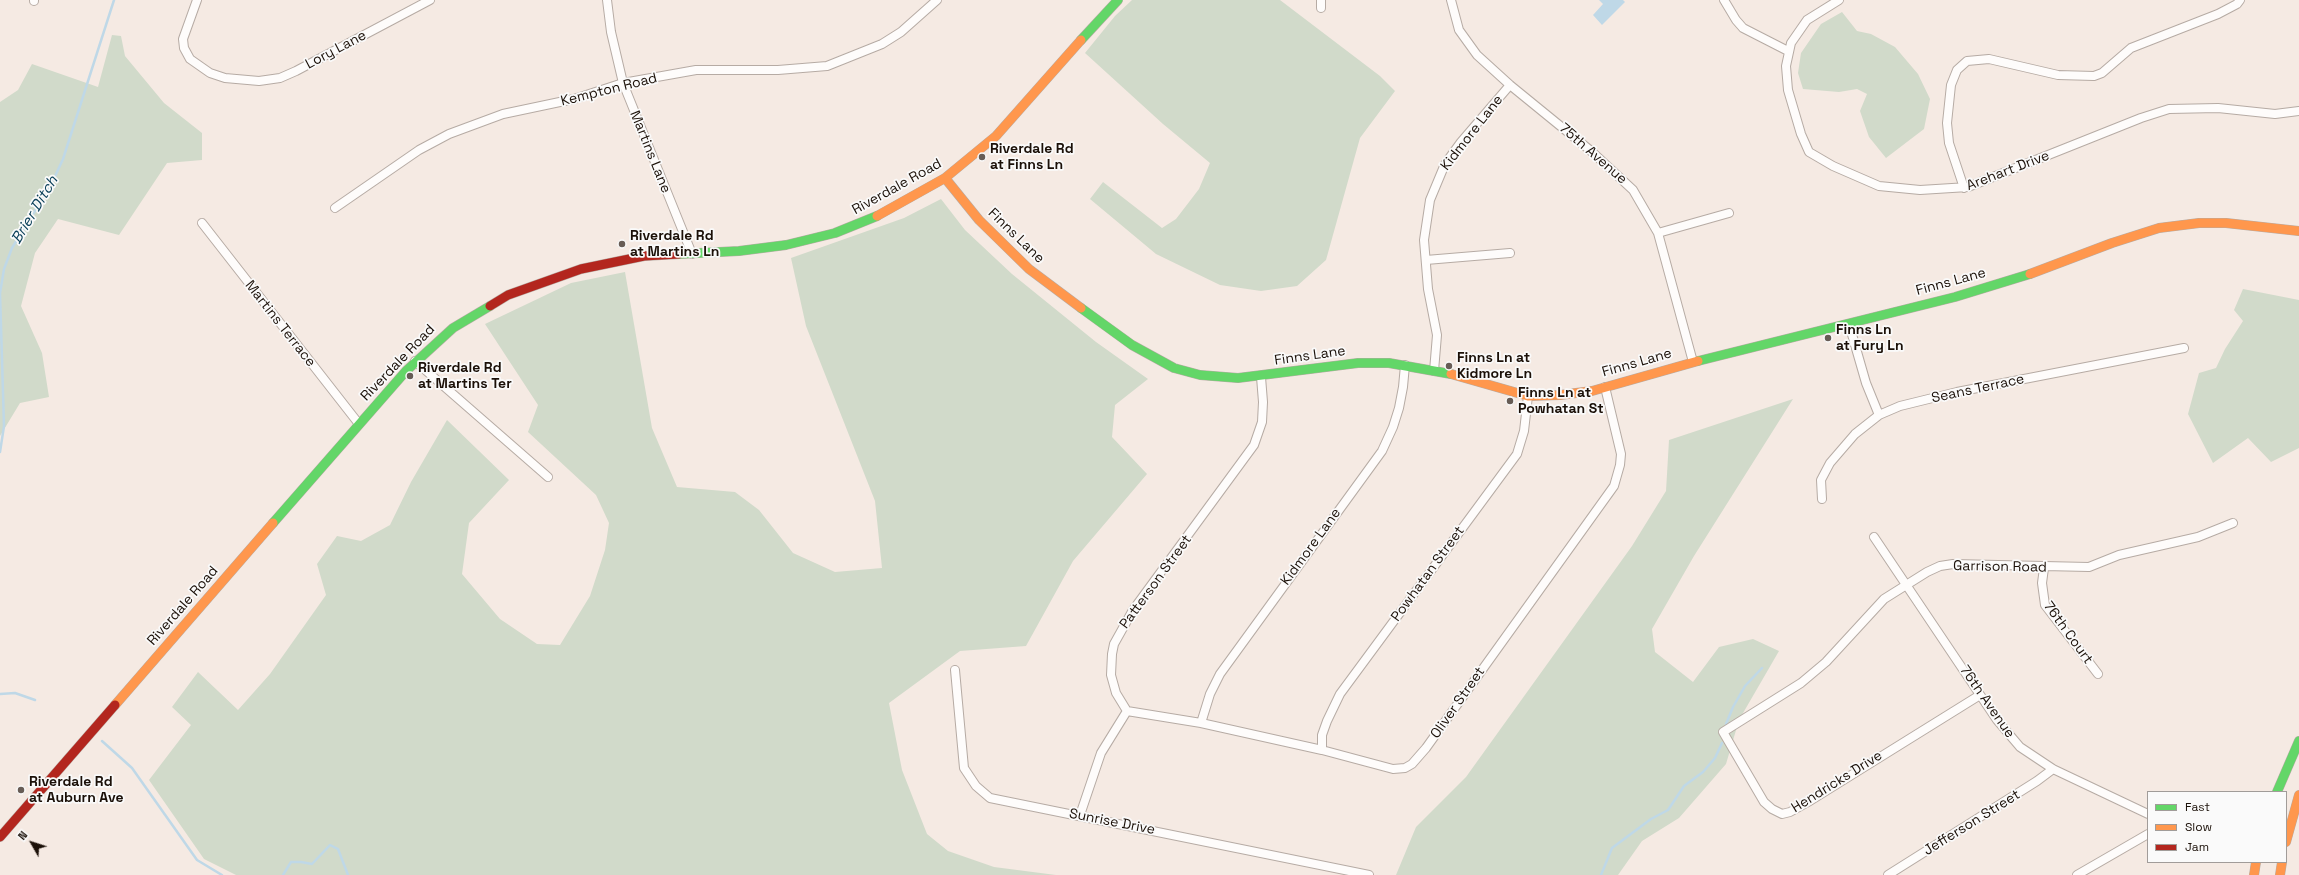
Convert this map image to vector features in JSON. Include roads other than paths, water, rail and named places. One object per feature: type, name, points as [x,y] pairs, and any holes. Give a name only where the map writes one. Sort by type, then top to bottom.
[{"type":"main road","name":"Riverdale Road","points":[[0,838],[359,424],[416,361],[441,337],[470,316],[529,286],[568,272],[626,258],[773,247],[835,233],[867,222],[945,178],[963,164],[1010,122],[1083,36],[1118,0]]},
{"type":"main road","name":"Finns Lane","points":[[945,178],[979,220],[1029,269],[1148,355],[1174,368],[1200,375],[1225,378],[1261,377],[1358,363],[1405,365],[1434,371],[1528,396],[1574,394],[1606,387],[1693,362],[1849,324],[1987,288],[2045,270],[2118,240],[2159,228],[2199,223],[2226,223],[2299,231]]},
{"type":"main road","points":[[2277,791],[2299,741]]},
{"type":"main road","points":[[2287,838],[2299,795]]},
{"type":"main road","points":[[2254,875],[2256,863]]},
{"type":"main road","points":[[2280,875],[2282,863]]},
{"type":"street","name":"Lory Lane","points":[[197,0],[184,35],[184,48],[186,54],[195,63],[210,73],[237,79],[259,81],[285,76],[430,0]]},
{"type":"street","name":"Martins Lane","points":[[607,0],[611,32],[623,83],[692,254]]},
{"type":"street","name":"Kempton Road","points":[[335,208],[419,150],[455,132],[503,114],[574,99],[623,83],[696,70],[778,70],[827,66],[882,44],[901,32],[937,0]]},
{"type":"street","name":"75th Avenue","points":[[1451,0],[1455,21],[1464,38],[1477,55],[1510,85],[1618,174],[1634,190],[1658,233],[1693,362]]},
{"type":"street","points":[[1724,0],[1736,20],[1743,28],[1788,51],[1791,43],[1807,20],[1840,0]]},
{"type":"street","points":[[1964,188],[1949,143],[1947,123],[1951,85],[1957,70],[1967,61],[1989,58],[2058,75],[2094,76],[2102,73],[2131,48],[2218,14],[2237,4],[2240,0]]},
{"type":"street","name":"Arehart Drive","points":[[1788,51],[1786,66],[1788,90],[1807,149],[1812,154],[1865,182],[1879,186],[1920,190],[1964,188],[1980,184],[2162,111],[2191,107],[2275,114],[2299,111]]},
{"type":"street","name":"Kidmore Lane","points":[[1434,371],[1437,335],[1428,289],[1424,240],[1427,213],[1438,177],[1461,142],[1510,85]]},
{"type":"street","points":[[1658,233],[1729,213]]},
{"type":"street","name":"Martins Terrace","points":[[202,223],[359,424]]},
{"type":"street","points":[[1426,260],[1510,253]]},
{"type":"street","points":[[1849,324],[1866,383],[1879,415]]},
{"type":"street","name":"Seans Terrace","points":[[1822,499],[1821,480],[1830,463],[1855,434],[1879,415],[1900,406],[1957,392],[2184,348]]},
{"type":"street","points":[[416,361],[548,476]]},
{"type":"street","name":"Kidmore Lane","points":[[1201,723],[1212,689],[1232,655],[1382,451],[1393,427],[1399,408],[1405,365]]},
{"type":"street","name":"Patterson Street","points":[[1127,712],[1116,693],[1111,675],[1114,644],[1133,610],[1254,445],[1262,422],[1263,402],[1261,377]]},
{"type":"street","name":"Oliver Street","points":[[1127,712],[1201,723],[1322,750],[1400,770],[1412,764],[1426,748],[1614,486],[1620,465],[1621,454],[1606,387]]},
{"type":"street","name":"Powhatan Street","points":[[1322,750],[1322,735],[1340,694],[1516,454],[1524,431],[1528,396]]},
{"type":"street","name":"Garrison Road","points":[[1723,732],[1815,672],[1874,609],[1927,572],[1940,566],[1953,564],[2044,568],[2089,567],[2120,555],[2198,537],[2233,523]]},
{"type":"street","name":"76th Avenue","points":[[1874,537],[1908,585],[1997,720],[2020,747],[2053,769],[2147,814]]},
{"type":"street","name":"76th Court","points":[[2044,568],[2042,584],[2045,605],[2098,674]]},
{"type":"street","name":"Sunrise Drive","points":[[956,670],[962,762],[967,775],[976,786],[996,800],[1080,815],[1369,875]]},
{"type":"street","name":"Hendricks Drive","points":[[1723,732],[1764,802],[1772,809],[1782,814],[1796,809],[1980,695]]},
{"type":"street","points":[[1080,815],[1101,753],[1127,712]]},
{"type":"street","name":"Jefferson Street","points":[[1888,875],[2037,781],[2053,769]]},
{"type":"street","points":[[2077,875],[2147,835]]},
{"type":"water","points":[[1599,0],[1623,0],[1625,2],[1602,25],[1593,15],[1603,4]]},
{"type":"waterway","name":"Brier Ditch","points":[[0,452],[4,426],[0,293],[4,269],[12,248],[51,185],[63,159],[114,0]]},
{"type":"waterway","points":[[1726,724],[1733,707],[1745,686],[1762,668]]},
{"type":"waterway","points":[[0,694],[15,693],[35,700]]},
{"type":"waterway","points":[[102,741],[132,768],[197,860],[222,875]]},
{"type":"waterway","points":[[1601,875],[1612,848],[1651,819],[1668,810],[1684,786],[1703,772],[1715,758],[1722,743]]},
{"type":"waterway","points":[[283,875],[291,862],[312,864],[330,845],[338,849],[348,875]]},
{"type":"place","name":"Riverdale Rd at Finns Ln","points":[[982,157]]},
{"type":"place","name":"Riverdale Rd at Martins Ln","points":[[622,244]]},
{"type":"place","name":"Finns Ln at Fury Ln","points":[[1828,338]]},
{"type":"place","name":"Finns Ln at Kidmore Ln","points":[[1449,366]]},
{"type":"place","name":"Riverdale Rd at Martins Ter","points":[[410,376]]},
{"type":"place","name":"Finns Ln at Powhatan St","points":[[1510,401]]},
{"type":"place","name":"Riverdale Rd at Auburn Ave","points":[[21,790]]}]
